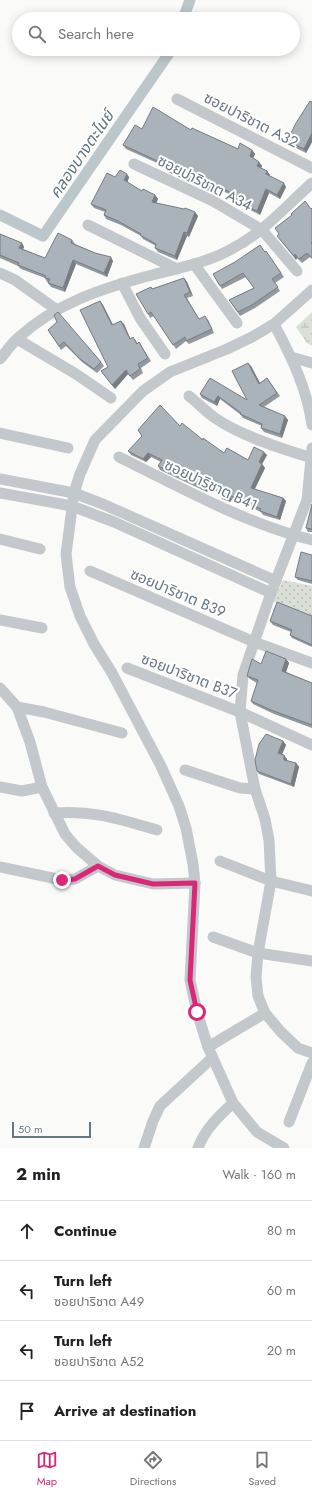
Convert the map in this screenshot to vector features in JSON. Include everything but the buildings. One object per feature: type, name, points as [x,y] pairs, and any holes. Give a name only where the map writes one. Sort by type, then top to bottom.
[{"type":"street","name":"ซอยปาริชาต A32","points":[[177,99],[312,168]]},
{"type":"street","name":"ซอยปาริชาต A34","points":[[134,164],[213,201],[262,230],[298,271]]},
{"type":"street","points":[[0,359],[17,339],[29,328],[57,310],[90,293],[194,264],[235,248],[262,230],[312,183]]},
{"type":"street","points":[[88,225],[177,269]]},
{"type":"street","points":[[194,264],[237,322]]},
{"type":"street","points":[[0,273],[21,284],[57,310]]},
{"type":"street","points":[[122,283],[140,318],[165,354]]},
{"type":"street","points":[[283,1148],[257,1132],[233,1103],[210,1052],[197,1012],[190,980],[195,883],[186,828],[180,806],[158,760],[80,616],[70,587],[66,554],[74,493],[80,474],[95,440],[143,391],[170,372],[227,350],[274,324],[312,290]]},
{"type":"street","points":[[274,324],[291,357],[302,384],[311,414],[312,425]]},
{"type":"street","points":[[17,339],[76,374],[111,398]]},
{"type":"street","points":[[291,357],[312,363]]},
{"type":"street","points":[[189,396],[216,418],[248,436],[283,450],[312,455],[307,500],[271,593],[243,676],[240,712],[255,789],[265,820],[269,840],[271,881],[258,953],[256,978],[258,996],[265,1013],[289,1040],[298,1048],[312,1054]]},
{"type":"street","points":[[0,433],[68,448]]},
{"type":"street","name":"ซอยปาริชาต B41","points":[[119,457],[208,501],[263,525],[312,540]]},
{"type":"street","points":[[0,479],[74,493],[105,505],[276,581]]},
{"type":"street","points":[[0,493],[72,506],[114,522],[271,593]]},
{"type":"street","points":[[0,539],[40,549]]},
{"type":"street","name":"ซอยปาริชาต B39","points":[[90,572],[254,642],[312,663]]},
{"type":"street","points":[[0,620],[42,628]]},
{"type":"street","name":"ซอยปาริชาต B37","points":[[127,668],[240,712],[312,745]]},
{"type":"street","points":[[0,688],[17,707],[30,742],[42,787],[65,834],[76,847],[98,866],[115,875],[153,884],[195,883]]},
{"type":"street","points":[[17,707],[44,712],[122,733]]},
{"type":"street","points":[[185,770],[240,788],[255,789]]},
{"type":"street","points":[[0,787],[22,791],[42,787]]},
{"type":"street","points":[[54,813],[90,813],[117,818],[157,830]]},
{"type":"street","points":[[220,861],[271,881],[312,891]]},
{"type":"street","points":[[0,867],[62,880],[75,879],[98,866]]},
{"type":"street","points":[[213,937],[258,953],[312,961]]},
{"type":"street","points":[[144,1148],[153,1121],[160,1106],[210,1052],[265,1013]]},
{"type":"street","points":[[289,1122],[312,1063]]},
{"type":"street","points":[[198,1148],[216,1119],[233,1103]]},
{"type":"green space","points":[[312,312],[312,346],[307,343],[296,327]]},
{"type":"green space","points":[[283,580],[312,586],[312,617],[273,601]]},
{"type":"waterway","name":"คลองบางตะไนย์","points":[[186,12],[190,0]]},
{"type":"waterway","name":"คลองบางตะไนย์","points":[[0,215],[43,236],[167,56]]},
{"type":"route","points":[[62,880],[75,879],[98,866],[115,875],[153,884],[195,883],[190,980],[197,1012]]}]
